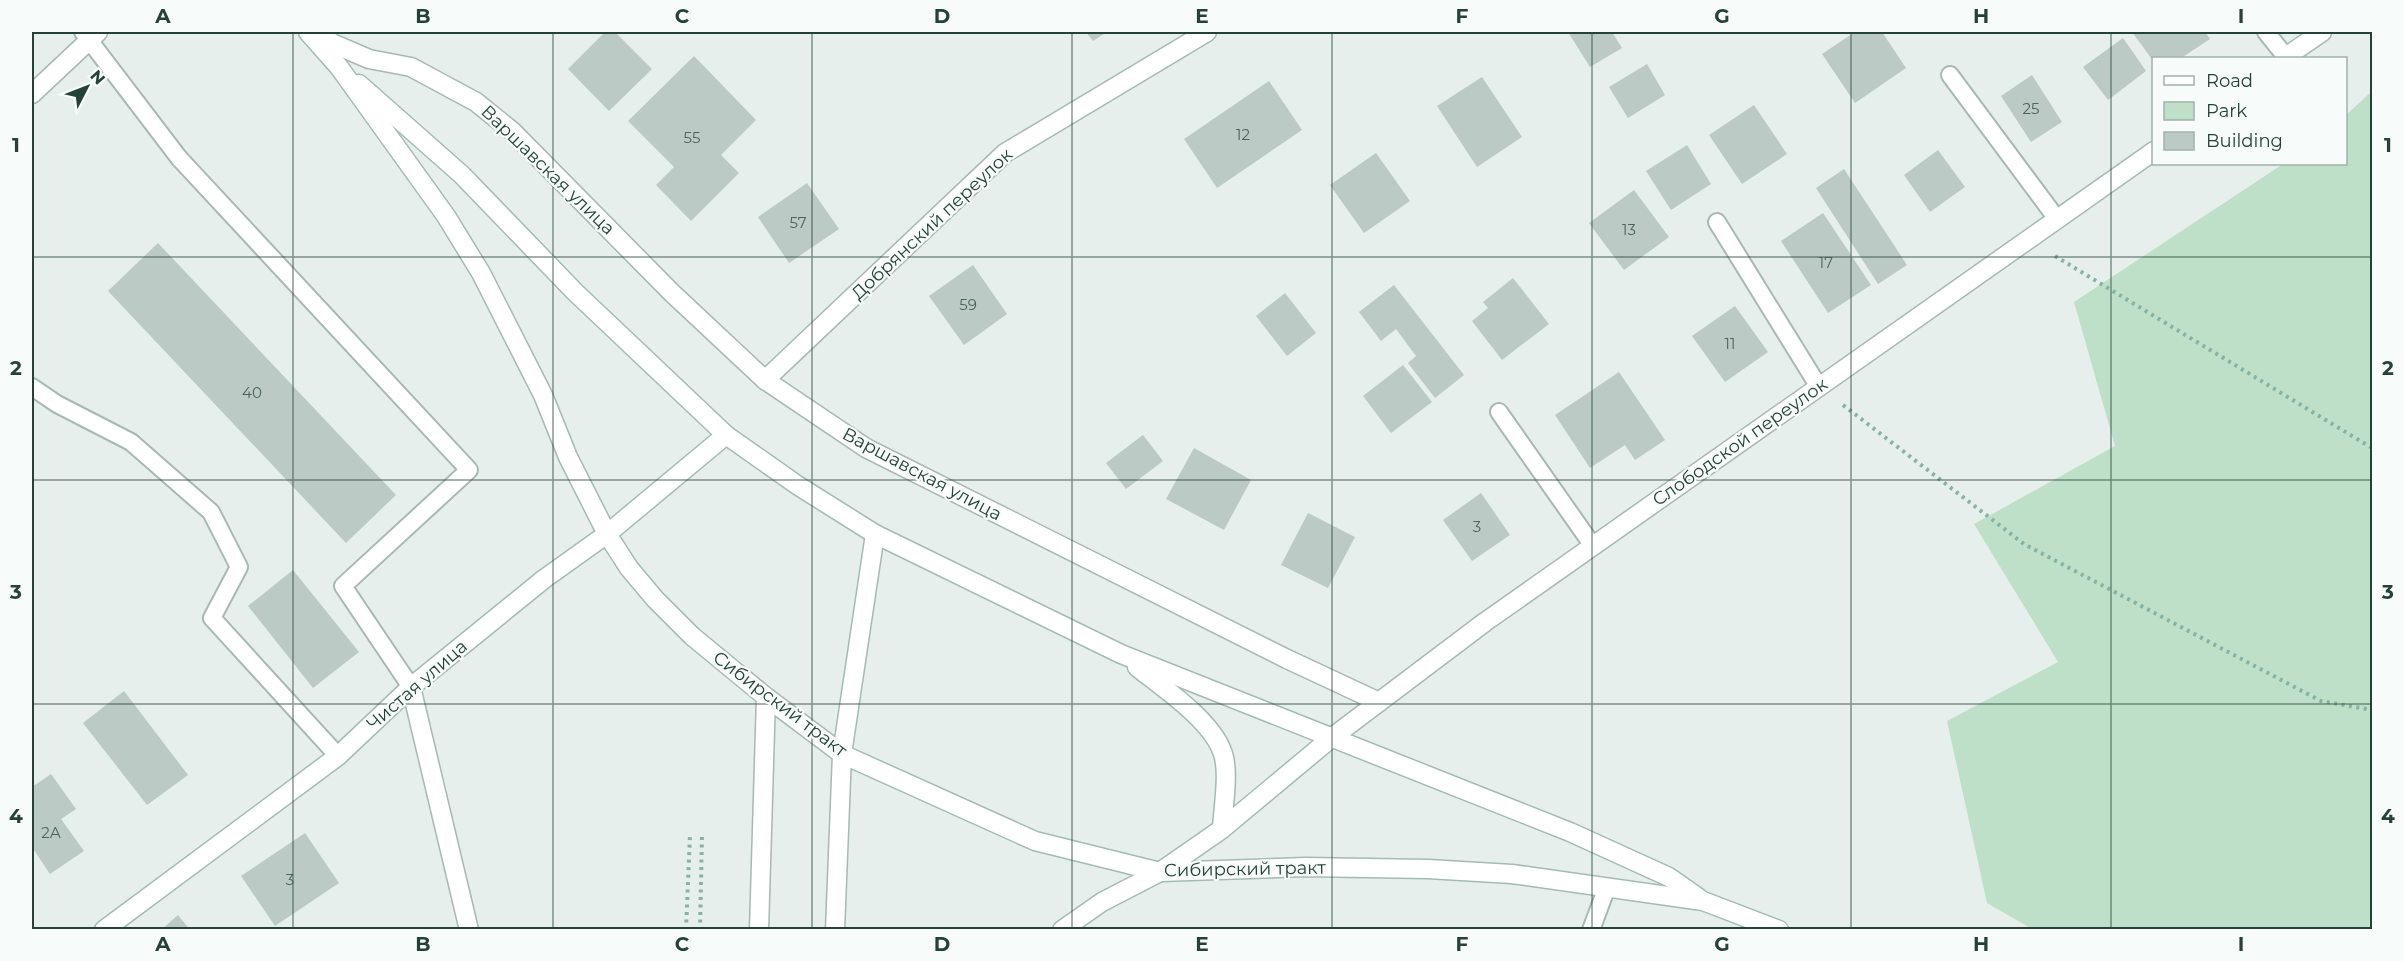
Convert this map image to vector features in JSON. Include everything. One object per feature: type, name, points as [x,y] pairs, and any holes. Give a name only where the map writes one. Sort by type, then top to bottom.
[{"type":"main road","points":[[308,32],[339,68],[446,216],[481,273],[543,395],[568,457],[607,534]]},
{"type":"main road","name":"Варшавская улица","points":[[314,32],[334,44],[369,59],[411,67],[476,102],[512,131],[672,293],[765,380],[866,448],[1287,659],[1379,702]]},
{"type":"main road","name":"Добрянский переулок","points":[[765,380],[1005,153],[1207,32]]},
{"type":"main road","points":[[2286,57],[2322,32]]},
{"type":"main road","points":[[32,94],[90,34]]},
{"type":"main road","points":[[339,68],[402,120],[462,175],[575,292],[726,435]]},
{"type":"main road","name":"Слободской переулок","points":[[1062,930],[1102,902],[1161,872],[1222,829],[1330,739],[1485,622],[2152,152]]},
{"type":"main road","name":"Чистая улица","points":[[104,930],[338,756],[411,687],[544,579],[607,534],[726,435]]},
{"type":"main road","name":"Сибирский тракт","points":[[726,435],[797,485],[875,534],[1121,654],[1330,739],[1570,832],[1669,877],[1703,901]]},
{"type":"main road","name":"Сибирский тракт","points":[[607,534],[629,568],[655,599],[692,636],[766,697],[842,754],[1035,841],[1161,872],[1305,867],[1428,869],[1512,874],[1703,901],[1779,930]]},
{"type":"main road","points":[[835,930],[842,754],[875,534]]},
{"type":"main road","points":[[1121,654],[1183,702],[1207,728],[1222,751],[1225,776],[1222,829]]},
{"type":"main road","points":[[411,687],[469,930]]},
{"type":"main road","points":[[759,930],[766,697]]},
{"type":"lane","points":[[2266,32],[2284,57]]},
{"type":"lane","points":[[90,34],[179,158],[469,470],[343,586],[411,687]]},
{"type":"lane","points":[[1950,75],[2057,219]]},
{"type":"lane","points":[[1717,222],[1819,387]]},
{"type":"lane","points":[[32,387],[57,404],[131,442],[211,512],[239,567],[212,618],[338,756]]},
{"type":"lane","points":[[1499,412],[1593,546]]},
{"type":"lane","points":[[1591,930],[1607,887]]},
{"type":"path","points":[[2028,239],[2373,448]]},
{"type":"path","points":[[1819,387],[2024,544],[2321,702],[2373,710]]},
{"type":"path","points":[[686,930],[690,835]]},
{"type":"path","points":[[700,930],[702,835]]},
{"type":"green space","points":[[2372,91],[2372,929],[2032,929],[1987,903],[1947,721],[2058,662],[1974,524],[2115,446],[2074,302],[2281,165],[2347,165],[2347,114]]},
{"type":"building","points":[[605,32],[615,32],[652,69],[609,111],[568,69]]},
{"type":"building","points":[[1086,32],[1107,32],[1093,41]]},
{"type":"building","points":[[1568,32],[1612,32],[1622,48],[1590,67]]},
{"type":"building","points":[[1855,32],[1882,32],[1906,68],[1855,103],[1822,54]]},
{"type":"building","points":[[2132,32],[2205,32],[2210,39],[2183,57],[2152,57],[2152,59]]},
{"type":"building","points":[[2123,38],[2146,71],[2108,100],[2083,67]]},
{"type":"building","points":[[694,56],[756,120],[721,155],[739,173],[691,221],[656,185],[674,167],[628,121]]},
{"type":"building","points":[[1647,64],[1665,95],[1628,118],[1609,87]]},
{"type":"building","points":[[2032,75],[2062,122],[2031,142],[2001,96]]},
{"type":"building","points":[[1482,77],[1522,137],[1477,167],[1437,106]]},
{"type":"building","points":[[1269,81],[1302,130],[1217,188],[1184,139]]},
{"type":"building","points":[[1754,105],[1787,154],[1742,184],[1709,135]]},
{"type":"building","points":[[1687,145],[1711,184],[1671,210],[1646,171]]},
{"type":"building","points":[[1938,150],[1965,187],[1930,212],[1904,175]]},
{"type":"building","points":[[1376,153],[1410,201],[1364,233],[1330,185]]},
{"type":"building","points":[[1844,169],[1907,265],[1878,284],[1816,188]]},
{"type":"building","points":[[807,183],[839,229],[789,263],[758,217]]},
{"type":"building","points":[[1634,190],[1669,237],[1624,270],[1589,223]]},
{"type":"building","points":[[1823,213],[1871,285],[1828,313],[1781,241]]},
{"type":"building","points":[[158,243],[396,495],[346,543],[108,291]]},
{"type":"building","points":[[973,265],[1007,314],[964,345],[929,296]]},
{"type":"building","points":[[1513,278],[1549,324],[1502,360],[1472,321],[1488,308],[1483,302]]},
{"type":"building","points":[[1394,285],[1464,375],[1435,398],[1408,363],[1416,356],[1396,329],[1381,341],[1359,312]]},
{"type":"building","points":[[1285,293],[1316,333],[1287,356],[1256,316]]},
{"type":"building","points":[[1735,306],[1768,352],[1725,382],[1692,336]]},
{"type":"building","points":[[1403,365],[1432,402],[1391,433],[1363,396]]},
{"type":"building","points":[[1619,372],[1665,440],[1635,460],[1625,445],[1590,468],[1555,415]]},
{"type":"building","points":[[1143,435],[1163,461],[1126,489],[1106,463]]},
{"type":"building","points":[[1194,448],[1251,480],[1224,530],[1166,499]]},
{"type":"building","points":[[1481,493],[1510,535],[1472,561],[1443,520]]},
{"type":"building","points":[[1308,513],[1355,537],[1328,588],[1281,565]]},
{"type":"building","points":[[293,570],[359,652],[313,688],[248,606]]},
{"type":"building","points":[[124,691],[188,775],[147,805],[83,723]]},
{"type":"building","points":[[51,774],[76,809],[61,819],[84,851],[50,874],[32,847],[32,787]]},
{"type":"building","points":[[305,833],[339,883],[275,926],[241,876]]},
{"type":"building","points":[[178,915],[190,930],[161,930]]}]
